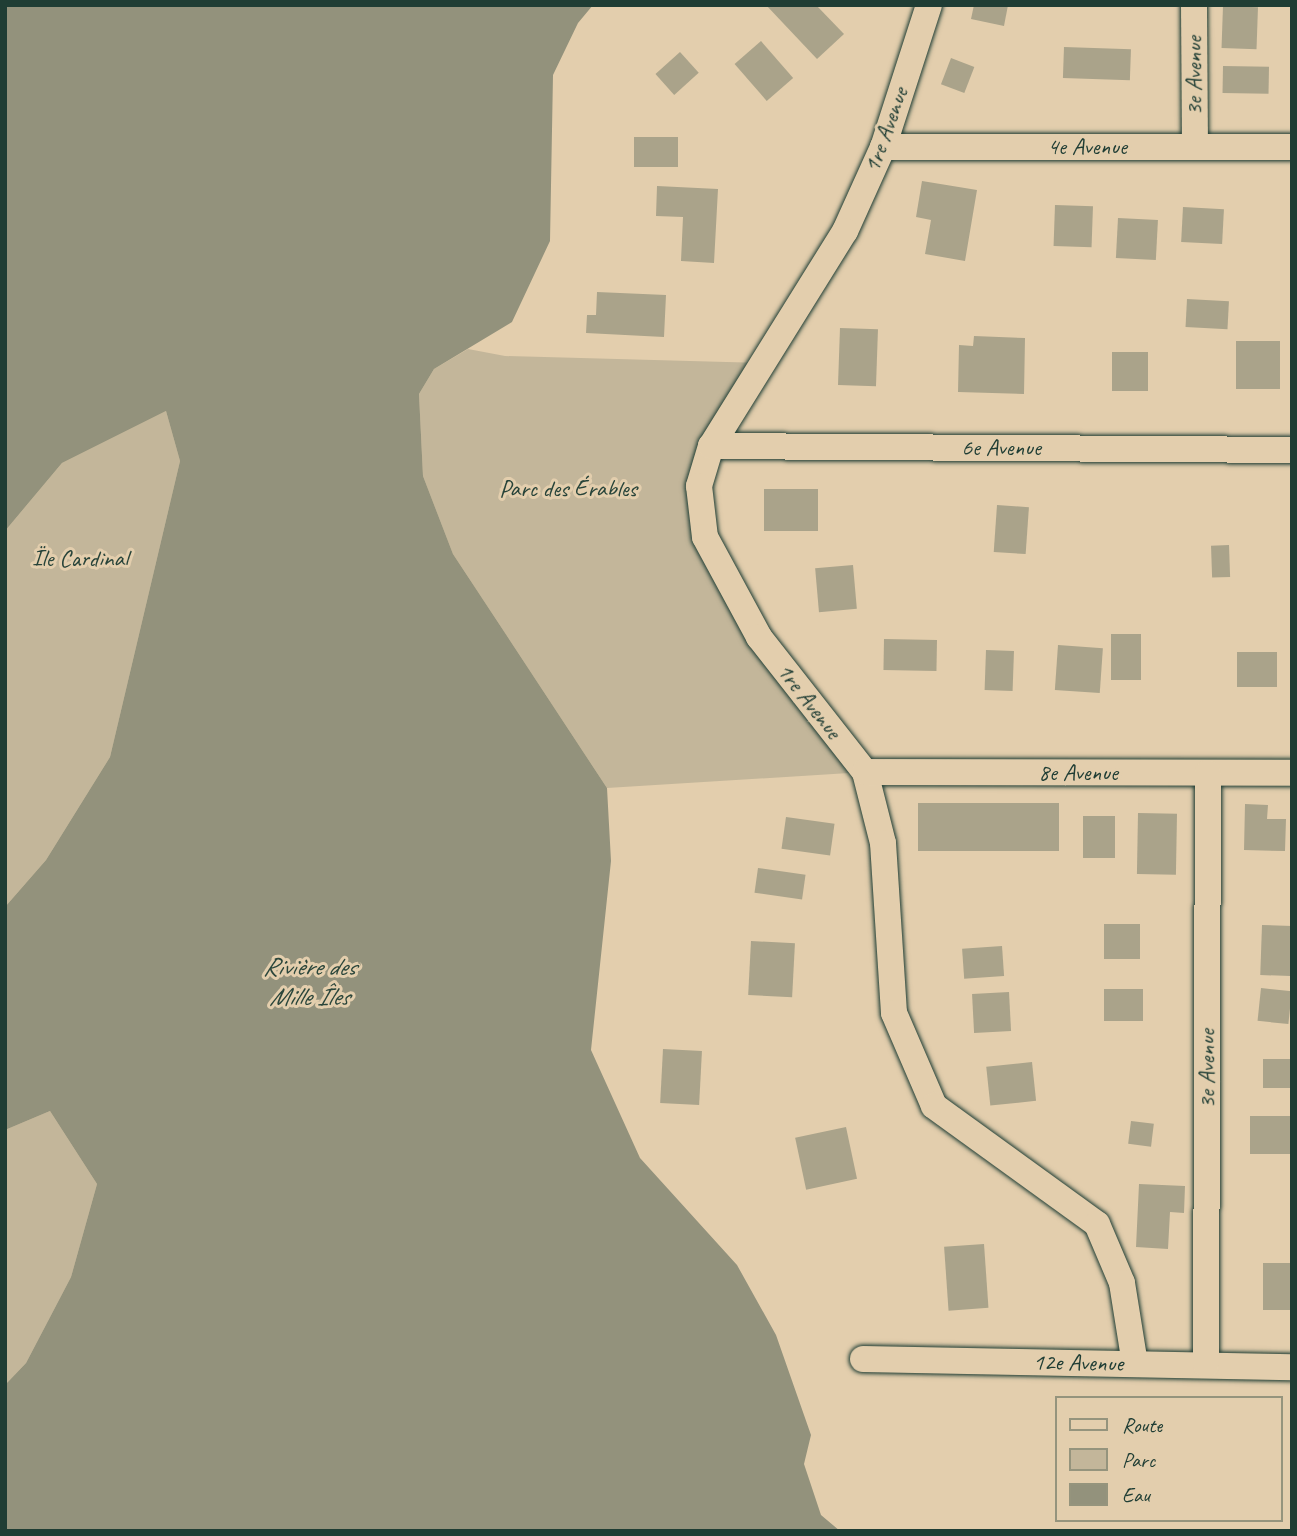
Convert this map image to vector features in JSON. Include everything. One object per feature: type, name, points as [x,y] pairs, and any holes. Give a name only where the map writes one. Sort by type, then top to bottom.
[{"type":"street","name":"1re Avenue","points":[[929,5],[883,147],[845,231],[711,446],[699,486],[705,537],[759,637],[865,772],[883,843],[894,1013],[934,1107],[1097,1224],[1122,1283],[1135,1364]]},
{"type":"street","name":"3e Avenue","points":[[1194,5],[1195,147]]},
{"type":"street","name":"4e Avenue","points":[[883,147],[1292,147]]},
{"type":"street","name":"6e Avenue","points":[[711,446],[1292,450]]},
{"type":"street","name":"8e Avenue","points":[[865,772],[1292,773]]},
{"type":"street","name":"3e Avenue","points":[[1206,1366],[1208,773]]},
{"type":"street","name":"12e Avenue","points":[[863,1359],[1292,1367]]},
{"type":"green space","name":"Parc des Érables","points":[[468,349],[505,356],[763,363],[711,446],[705,537],[865,772],[607,788],[453,554],[423,476],[419,394],[434,369]]},
{"type":"green space","name":"Ïle Cardinal","points":[[166,411],[180,461],[110,757],[46,860],[5,907],[5,531],[62,463]]},
{"type":"green space","points":[[50,1111],[97,1184],[71,1277],[26,1363],[5,1385],[5,1130]]},
{"type":"water","name":"Rivière des Mille Îles","points":[[5,5],[593,5],[578,23],[553,75],[550,241],[512,322],[434,369],[419,394],[423,476],[453,554],[607,788],[611,861],[591,1050],[640,1158],[737,1265],[776,1335],[811,1435],[804,1464],[821,1515],[840,1531],[5,1531],[5,1385],[26,1363],[71,1277],[97,1184],[50,1111],[5,1130],[5,907],[46,860],[110,757],[180,461],[166,411],[62,463],[5,531]]},
{"type":"building","points":[[766,5],[816,5],[844,34],[817,59]]},
{"type":"building","points":[[974,5],[1008,5],[1004,26],[971,19]]},
{"type":"building","points":[[1223,6],[1258,7],[1257,49],[1222,48]]},
{"type":"building","points":[[761,41],[793,78],[767,101],[735,64]]},
{"type":"building","points":[[1064,47],[1131,49],[1130,80],[1063,78]]},
{"type":"building","points":[[680,52],[699,73],[674,95],[655,74]]},
{"type":"building","points":[[951,58],[974,67],[964,93],[941,84]]},
{"type":"building","points":[[1223,66],[1269,67],[1269,94],[1223,93]]},
{"type":"building","points":[[634,137],[678,137],[678,167],[634,167]]},
{"type":"building","points":[[922,181],[977,190],[965,261],[925,254],[931,220],[916,217]]},
{"type":"building","points":[[657,186],[718,189],[714,263],[681,261],[683,217],[656,216]]},
{"type":"building","points":[[1055,205],[1093,206],[1092,247],[1054,246]]},
{"type":"building","points":[[1183,207],[1224,209],[1222,244],[1181,242]]},
{"type":"building","points":[[1118,218],[1158,220],[1156,260],[1116,258]]},
{"type":"building","points":[[597,292],[666,295],[664,337],[586,333],[587,315],[596,315]]},
{"type":"building","points":[[1187,299],[1229,301],[1227,329],[1186,327]]},
{"type":"building","points":[[840,328],[878,329],[876,386],[838,385]]},
{"type":"building","points":[[974,336],[1025,338],[1024,394],[958,392],[959,345],[973,346]]},
{"type":"building","points":[[1236,341],[1280,341],[1280,389],[1236,389]]},
{"type":"building","points":[[1112,352],[1148,352],[1148,391],[1112,391]]},
{"type":"building","points":[[764,489],[818,489],[818,531],[764,531]]},
{"type":"building","points":[[997,505],[1029,507],[1026,554],[994,552]]},
{"type":"building","points":[[1229,545],[1230,577],[1212,578],[1211,546]]},
{"type":"building","points":[[853,565],[857,609],[819,612],[815,568]]},
{"type":"building","points":[[1111,634],[1141,634],[1141,680],[1111,680]]},
{"type":"building","points":[[884,639],[937,640],[936,671],[883,670]]},
{"type":"building","points":[[1058,645],[1103,648],[1100,693],[1055,690]]},
{"type":"building","points":[[986,650],[1014,651],[1013,691],[985,690]]},
{"type":"building","points":[[1237,652],[1277,652],[1277,687],[1237,687]]},
{"type":"building","points":[[918,803],[1059,803],[1059,851],[918,851]]},
{"type":"building","points":[[1245,804],[1268,805],[1267,819],[1286,819],[1285,851],[1244,850]]},
{"type":"building","points":[[1138,813],[1177,814],[1176,875],[1137,874]]},
{"type":"building","points":[[1083,816],[1115,816],[1115,858],[1083,858]]},
{"type":"building","points":[[786,817],[835,824],[830,856],[782,849]]},
{"type":"building","points":[[758,868],[806,875],[802,899],[755,893]]},
{"type":"building","points":[[1104,924],[1140,924],[1140,959],[1104,959]]},
{"type":"building","points":[[1262,925],[1292,926],[1290,976],[1260,975]]},
{"type":"building","points":[[751,941],[795,943],[792,997],[748,995]]},
{"type":"building","points":[[1002,946],[1004,976],[964,979],[962,949]]},
{"type":"building","points":[[1261,988],[1292,991],[1288,1024],[1258,1021]]},
{"type":"building","points":[[1104,989],[1143,989],[1143,1021],[1104,1021]]},
{"type":"building","points":[[1009,992],[1011,1031],[974,1033],[972,994]]},
{"type":"building","points":[[663,1049],[702,1051],[699,1105],[660,1103]]},
{"type":"building","points":[[1263,1059],[1292,1059],[1292,1088],[1263,1088]]},
{"type":"building","points":[[1032,1062],[1036,1101],[990,1106],[986,1067]]},
{"type":"building","points":[[1250,1116],[1292,1116],[1292,1154],[1250,1154]]},
{"type":"building","points":[[1131,1121],[1154,1124],[1151,1147],[1128,1144]]},
{"type":"building","points":[[846,1127],[857,1179],[806,1190],[795,1138]]},
{"type":"building","points":[[1139,1184],[1185,1186],[1184,1213],[1170,1212],[1168,1249],[1136,1247]]},
{"type":"building","points":[[984,1244],[988,1308],[949,1311],[944,1247]]},
{"type":"building","points":[[1263,1263],[1292,1263],[1292,1310],[1263,1310]]}]
